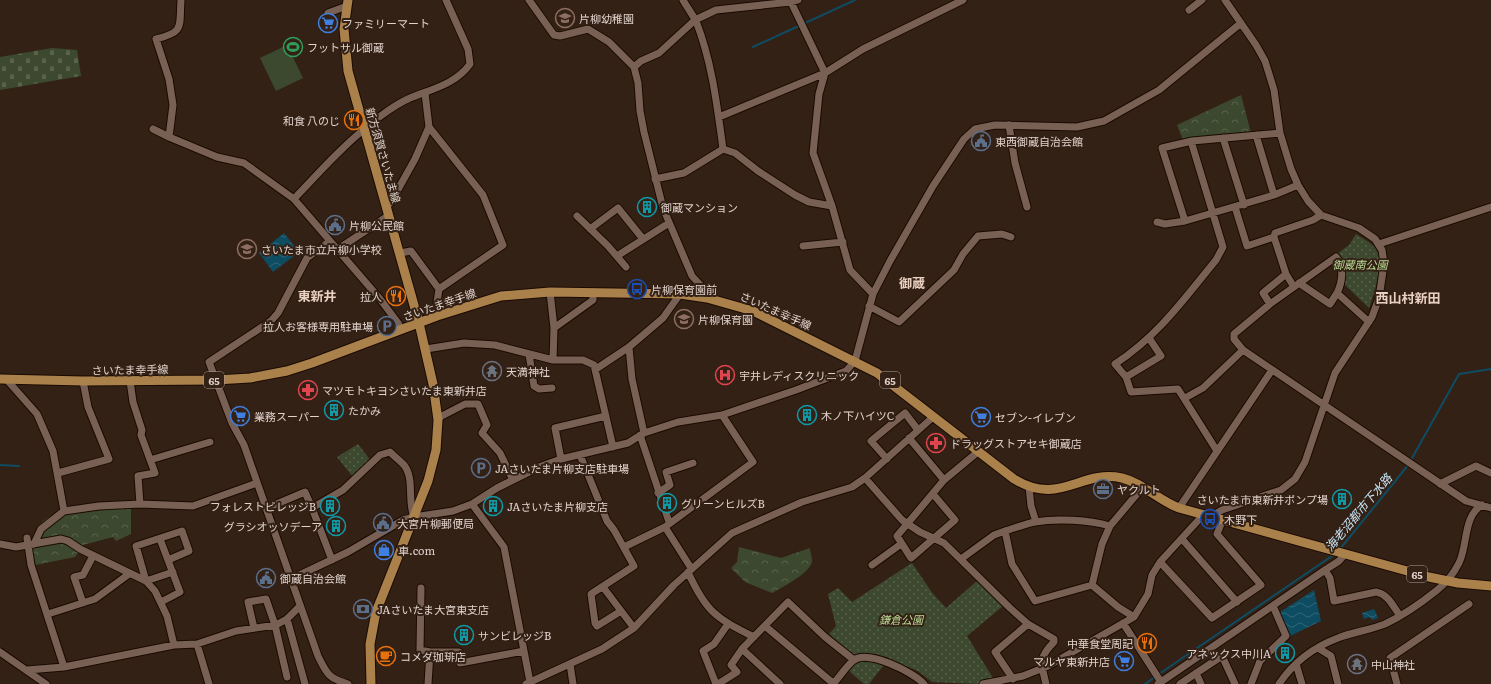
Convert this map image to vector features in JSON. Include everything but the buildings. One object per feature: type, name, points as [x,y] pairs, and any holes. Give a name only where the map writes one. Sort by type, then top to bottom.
[{"type":"main road","name":"新方須賀さいたま線","points":[[347,3],[344,29],[346,57],[364,130],[426,349],[438,418],[433,466],[376,612],[370,644],[371,684]]},
{"type":"main road","name":"さいたま幸手線","points":[[3,380],[130,381],[250,378],[287,371],[437,316],[501,296],[550,292],[680,294],[707,298],[753,311],[855,361],[889,380],[933,417],[1014,479],[1030,487],[1049,490],[1094,479],[1113,477],[1122,478],[1161,500],[1179,508],[1445,581],[1491,586]]},
{"type":"street","points":[[169,137],[172,105],[169,79],[156,39],[174,35],[179,29],[181,0]]},
{"type":"street","points":[[294,199],[364,130],[410,98],[425,93],[464,72],[470,64],[468,48],[446,0]]},
{"type":"street","points":[[529,0],[554,34],[560,36],[588,29],[609,42],[634,67],[638,83],[640,111],[655,179],[669,224],[692,276],[704,289],[707,298]]},
{"type":"street","points":[[683,0],[695,20],[715,85],[723,149]]},
{"type":"street","points":[[719,117],[825,74],[863,49],[963,0]]},
{"type":"street","points":[[1189,10],[1202,0]]},
{"type":"street","points":[[983,684],[1013,678],[1042,668],[1134,617],[1148,594],[1152,575],[1160,562],[1208,515],[1281,490],[1295,479],[1305,462],[1335,373],[1369,322],[1378,298],[1383,278],[1384,264],[1379,244],[1359,228],[1321,215],[1308,201],[1298,185],[1291,169],[1280,133],[1274,90],[1268,70],[1256,45],[1225,0]]},
{"type":"street","points":[[634,67],[641,61],[659,53],[695,20],[716,10],[795,1],[825,74],[819,94],[813,153],[832,206],[850,270],[873,294]]},
{"type":"street","points":[[328,14],[347,3]]},
{"type":"street","points":[[291,579],[348,552],[403,520],[453,511],[472,504],[513,480],[561,459],[628,443],[642,434],[678,422],[722,415],[846,371],[855,361],[873,294],[923,202],[964,140],[975,128],[988,125],[1077,126],[1104,121],[1159,90],[1241,23]]},
{"type":"street","points":[[338,249],[387,212],[415,159],[429,127],[425,93]]},
{"type":"street","points":[[1009,125],[1015,163],[1027,207]]},
{"type":"street","points":[[429,127],[483,195],[503,244],[439,289]]},
{"type":"street","points":[[153,129],[217,157],[244,163],[294,199],[380,299],[398,323],[400,330]]},
{"type":"street","points":[[1184,222],[1162,148],[1191,141],[1280,133]]},
{"type":"street","points":[[1256,135],[1274,195]]},
{"type":"street","points":[[1223,138],[1244,205]]},
{"type":"street","points":[[1191,141],[1223,243],[1218,257],[1173,314],[1133,352],[1115,364],[1126,378],[1131,392],[1178,390],[1185,398],[1217,451]]},
{"type":"street","points":[[655,179],[684,173],[723,149],[735,152],[758,171],[795,195],[809,202],[832,206]]},
{"type":"street","points":[[1157,222],[1165,224],[1184,222],[1244,205],[1298,185]]},
{"type":"street","points":[[1235,207],[1247,246],[1274,237],[1275,233],[1312,220],[1321,215]]},
{"type":"street","points":[[1379,244],[1491,207]]},
{"type":"street","points":[[590,229],[618,208],[643,240]]},
{"type":"street","points":[[577,216],[626,267]]},
{"type":"street","points":[[617,256],[669,224]]},
{"type":"street","points":[[869,306],[899,322],[954,270],[963,254],[978,236],[1002,234],[1011,237]]},
{"type":"street","points":[[1274,237],[1286,274],[1297,285],[1330,304],[1337,294],[1342,282],[1340,262],[1336,258],[1297,285],[1270,304],[1234,334],[1234,339],[1243,350],[1306,391],[1325,406],[1440,484],[1466,501],[1491,508]]},
{"type":"street","points":[[330,241],[307,258],[278,313],[272,321],[209,362],[232,423],[244,445],[318,656],[327,674],[333,680],[348,684]]},
{"type":"street","points":[[803,246],[842,242]]},
{"type":"street","points":[[400,254],[411,251],[439,289],[436,309],[437,316]]},
{"type":"street","points":[[1270,304],[1263,293],[1286,274]]},
{"type":"street","points":[[550,292],[554,328],[553,360]]},
{"type":"street","points":[[554,328],[593,300],[593,292]]},
{"type":"street","points":[[596,369],[628,347],[663,318],[680,294]]},
{"type":"street","points":[[1337,294],[1369,322]]},
{"type":"street","points":[[1126,378],[1161,356],[1149,338]]},
{"type":"street","points":[[426,349],[464,343],[495,345],[553,360],[583,360],[594,365],[613,447]]},
{"type":"street","points":[[628,347],[642,434],[667,525],[706,605],[712,613],[728,624],[754,637]]},
{"type":"street","points":[[1185,398],[1203,388],[1243,350]]},
{"type":"street","points":[[529,354],[534,386],[539,389],[552,388]]},
{"type":"street","points":[[1179,508],[1272,370]]},
{"type":"street","points":[[3,380],[37,414],[53,451],[64,511]]},
{"type":"street","points":[[58,473],[109,459],[88,407],[83,381]]},
{"type":"street","points":[[130,381],[133,402],[142,430],[141,435],[155,473],[138,476],[140,504]]},
{"type":"street","points":[[438,418],[465,404],[478,404],[487,425],[482,433],[500,453],[513,480]]},
{"type":"street","points":[[887,459],[871,441],[905,413],[918,430]]},
{"type":"street","points":[[624,547],[667,525],[753,462],[722,415]]},
{"type":"street","points":[[561,459],[555,428],[606,416]]},
{"type":"street","points":[[472,504],[504,547],[524,651],[528,683],[602,649],[634,628],[690,570],[732,533],[802,502],[852,487],[887,459],[933,417]]},
{"type":"street","points":[[909,438],[944,480]]},
{"type":"street","points":[[150,460],[210,442]]},
{"type":"street","points":[[933,494],[955,520],[911,558],[896,536],[944,480],[979,451]]},
{"type":"street","points":[[312,508],[343,490],[380,455],[390,452],[405,466],[409,480],[411,509],[414,517]]},
{"type":"street","points":[[580,455],[607,522],[624,547],[634,566],[604,587],[591,594],[597,626],[621,611]]},
{"type":"street","points":[[658,493],[670,485],[666,472],[693,464]]},
{"type":"street","points":[[1440,484],[1476,466],[1491,473]]},
{"type":"street","points":[[865,478],[906,524],[944,543],[1028,624],[1054,639],[1054,642],[1043,653],[1042,668],[1046,684]]},
{"type":"street","points":[[31,545],[41,529],[64,511],[99,506],[140,504],[193,506],[257,483]]},
{"type":"street","points":[[1030,487],[1031,506],[1036,522]]},
{"type":"street","points":[[1092,585],[1102,544],[1110,526],[1142,488]]},
{"type":"street","points":[[267,508],[305,492],[332,560]]},
{"type":"street","points":[[1279,684],[1290,668],[1318,648],[1338,638],[1384,624],[1400,616],[1435,591],[1459,563],[1470,521],[1474,512],[1482,505]]},
{"type":"street","points":[[1160,562],[1212,618],[1237,602],[1261,585],[1217,534],[1223,519]]},
{"type":"street","points":[[961,559],[994,535],[1036,522],[1082,520],[1110,526]]},
{"type":"street","points":[[146,581],[136,546],[182,531],[189,551],[168,560]]},
{"type":"street","points":[[1005,531],[1012,564],[1035,601],[1092,585]]},
{"type":"street","points":[[27,538],[31,545],[31,565],[64,667]]},
{"type":"street","points":[[0,544],[16,547],[61,539],[68,541],[93,556],[146,581],[155,591],[161,602],[167,616],[174,645]]},
{"type":"street","points":[[160,539],[180,592],[161,602]]},
{"type":"street","points":[[1182,539],[1237,602]]},
{"type":"street","points":[[872,565],[901,544]]},
{"type":"street","points":[[1123,623],[1160,682],[1339,561],[1339,552]]},
{"type":"street","points":[[82,603],[74,577],[83,575],[93,556]]},
{"type":"street","points":[[1326,570],[1330,578],[1334,601],[1380,592],[1387,596],[1400,616]]},
{"type":"street","points":[[146,581],[173,572]]},
{"type":"street","points":[[48,614],[95,599],[129,574]]},
{"type":"street","points":[[1092,585],[1134,617]]},
{"type":"street","points":[[604,587],[634,628]]},
{"type":"street","points":[[421,588],[420,650],[430,652],[459,652],[460,662],[524,651]]},
{"type":"street","points":[[254,628],[248,602],[266,599],[275,625],[287,677]]},
{"type":"street","points":[[728,624],[714,644],[703,650],[717,684],[737,672],[731,665],[742,649],[788,602],[825,638],[854,660],[880,659],[918,678],[924,684]]},
{"type":"street","points":[[1397,684],[1390,658],[1469,604]]},
{"type":"street","points":[[27,670],[64,667],[174,645],[197,644],[236,631],[275,625],[287,619],[300,606]]},
{"type":"street","points":[[1251,684],[1260,661],[1286,636],[1272,606]]},
{"type":"street","points":[[287,619],[305,684]]},
{"type":"street","points":[[1013,678],[995,652],[1028,624]]},
{"type":"street","points":[[765,626],[834,684],[854,660]]},
{"type":"street","points":[[197,644],[209,684]]},
{"type":"street","points":[[1318,648],[1331,656],[1337,684]]},
{"type":"street","points":[[742,649],[780,684]]},
{"type":"street","points":[[0,652],[46,684]]},
{"type":"street","points":[[428,684],[430,652]]},
{"type":"street","points":[[1180,684],[1222,656],[1235,684]]},
{"type":"street","points":[[570,664],[573,684]]},
{"type":"street","points":[[1296,664],[1302,684]]},
{"type":"street","points":[[1196,673],[1201,684]]},
{"type":"green space","points":[[287,45],[303,78],[276,91],[260,58]]},
{"type":"green space","points":[[52,48],[77,50],[81,76],[0,90],[0,57]]},
{"type":"green space","points":[[1241,95],[1251,133],[1183,140],[1177,125]]},
{"type":"green space","name":"御蔵南公園","points":[[1356,234],[1372,245],[1376,249],[1378,255],[1378,278],[1369,308],[1344,284],[1341,260],[1337,254],[1349,245]]},
{"type":"green space","points":[[358,444],[371,461],[353,477],[337,457]]},
{"type":"green space","points":[[107,508],[131,509],[131,534],[116,541],[113,537],[83,545],[75,557],[35,565],[32,551],[33,537],[40,524],[45,519],[55,514]]},
{"type":"green space","points":[[739,547],[781,558],[810,548],[812,561],[811,565],[802,575],[772,593],[745,582],[731,568],[737,562]]},
{"type":"green space","name":"鎌倉公園","points":[[912,563],[933,594],[946,608],[978,580],[1003,606],[967,636],[993,678],[978,684],[932,682],[918,671],[877,654],[852,654],[829,634],[836,626],[828,594],[838,588],[852,602]]},
{"type":"green space","points":[[855,662],[875,662],[883,666],[869,684],[864,684],[849,671]]},
{"type":"water","points":[[284,233],[299,252],[273,272],[259,253]]},
{"type":"water","points":[[1314,590],[1321,621],[1290,636],[1280,612]]},
{"type":"water","points":[[1374,609],[1378,618],[1372,620],[1370,617],[1364,619],[1362,613]]},
{"type":"waterway","points":[[753,47],[855,0]]},
{"type":"waterway","name":"海老沼都市下水路","points":[[1411,460],[1459,374],[1491,369]]},
{"type":"waterway","name":"海老沼都市下水路","points":[[1340,549],[1409,464]]},
{"type":"waterway","points":[[0,465],[19,466]]},
{"type":"waterway","name":"海老沼都市下水路","points":[[1159,674],[1335,554]]},
{"type":"waterway","name":"海老沼都市下水路","points":[[1145,684],[1155,677]]},
{"type":"place","name":"片柳幼稚園","points":[[565,18]]},
{"type":"place","name":"ファミリーマート","points":[[328,23]]},
{"type":"place","name":"フットサル御蔵","points":[[293,47]]},
{"type":"place","name":"和食 八のじ","points":[[354,120]]},
{"type":"place","name":"東西御蔵自治会館","points":[[981,141]]},
{"type":"place","name":"御蔵マンション","points":[[647,207]]},
{"type":"place","name":"片柳公民館","points":[[335,225]]},
{"type":"place","name":"さいたま市立片柳小学校","points":[[247,249]]},
{"type":"place","name":"片柳保育園前","points":[[637,289]]},
{"type":"place","name":"拉人","points":[[396,296]]},
{"type":"place","name":"片柳保育園","points":[[684,319]]},
{"type":"place","name":"拉人お客様専用駐車場","points":[[387,326]]},
{"type":"place","name":"天満神社","points":[[492,371]]},
{"type":"place","name":"宇井レディスクリニック","points":[[725,375]]},
{"type":"place","name":"マツモトキヨシさいたま東新井店","points":[[308,390]]},
{"type":"place","name":"たかみ","points":[[334,410]]},
{"type":"place","name":"木ノ下ハイツC","points":[[807,415]]},
{"type":"place","name":"業務スーパー","points":[[240,416]]},
{"type":"place","name":"セブン-イレブン","points":[[981,417]]},
{"type":"place","name":"ドラッグストアセキ御蔵店","points":[[936,443]]},
{"type":"place","name":"JAさいたま片柳支店駐車場","points":[[481,468]]},
{"type":"place","name":"ヤクルト","points":[[1103,489]]},
{"type":"place","name":"さいたま市東新井ポンプ場","points":[[1342,499]]},
{"type":"place","name":"グリーンヒルズB","points":[[667,503]]},
{"type":"place","name":"フォレストビレッジB","points":[[330,506]]},
{"type":"place","name":"JAさいたま片柳支店","points":[[493,506]]},
{"type":"place","name":"木野下","points":[[1210,519]]},
{"type":"place","name":"大宮片柳郵便局","points":[[383,523]]},
{"type":"place","name":"グラシオッソデーア","points":[[336,526]]},
{"type":"place","name":"車.com","points":[[384,550]]},
{"type":"place","name":"御蔵自治会館","points":[[266,578]]},
{"type":"place","name":"JAさいたま大宮東支店","points":[[363,609]]},
{"type":"place","name":"サンビレッジB","points":[[464,635]]},
{"type":"place","name":"中華食堂周記","points":[[1147,643]]},
{"type":"place","name":"アネックス中川A","points":[[1285,653]]},
{"type":"place","name":"コメダ珈琲店","points":[[386,656]]},
{"type":"place","name":"マルヤ東新井店","points":[[1124,661]]},
{"type":"place","name":"中山神社","points":[[1357,664]]},
{"type":"district","name":"御蔵","points":[[912,282]]},
{"type":"district","name":"東新井","points":[[317,295]]},
{"type":"district","name":"西山村新田","points":[[1408,297]]}]
